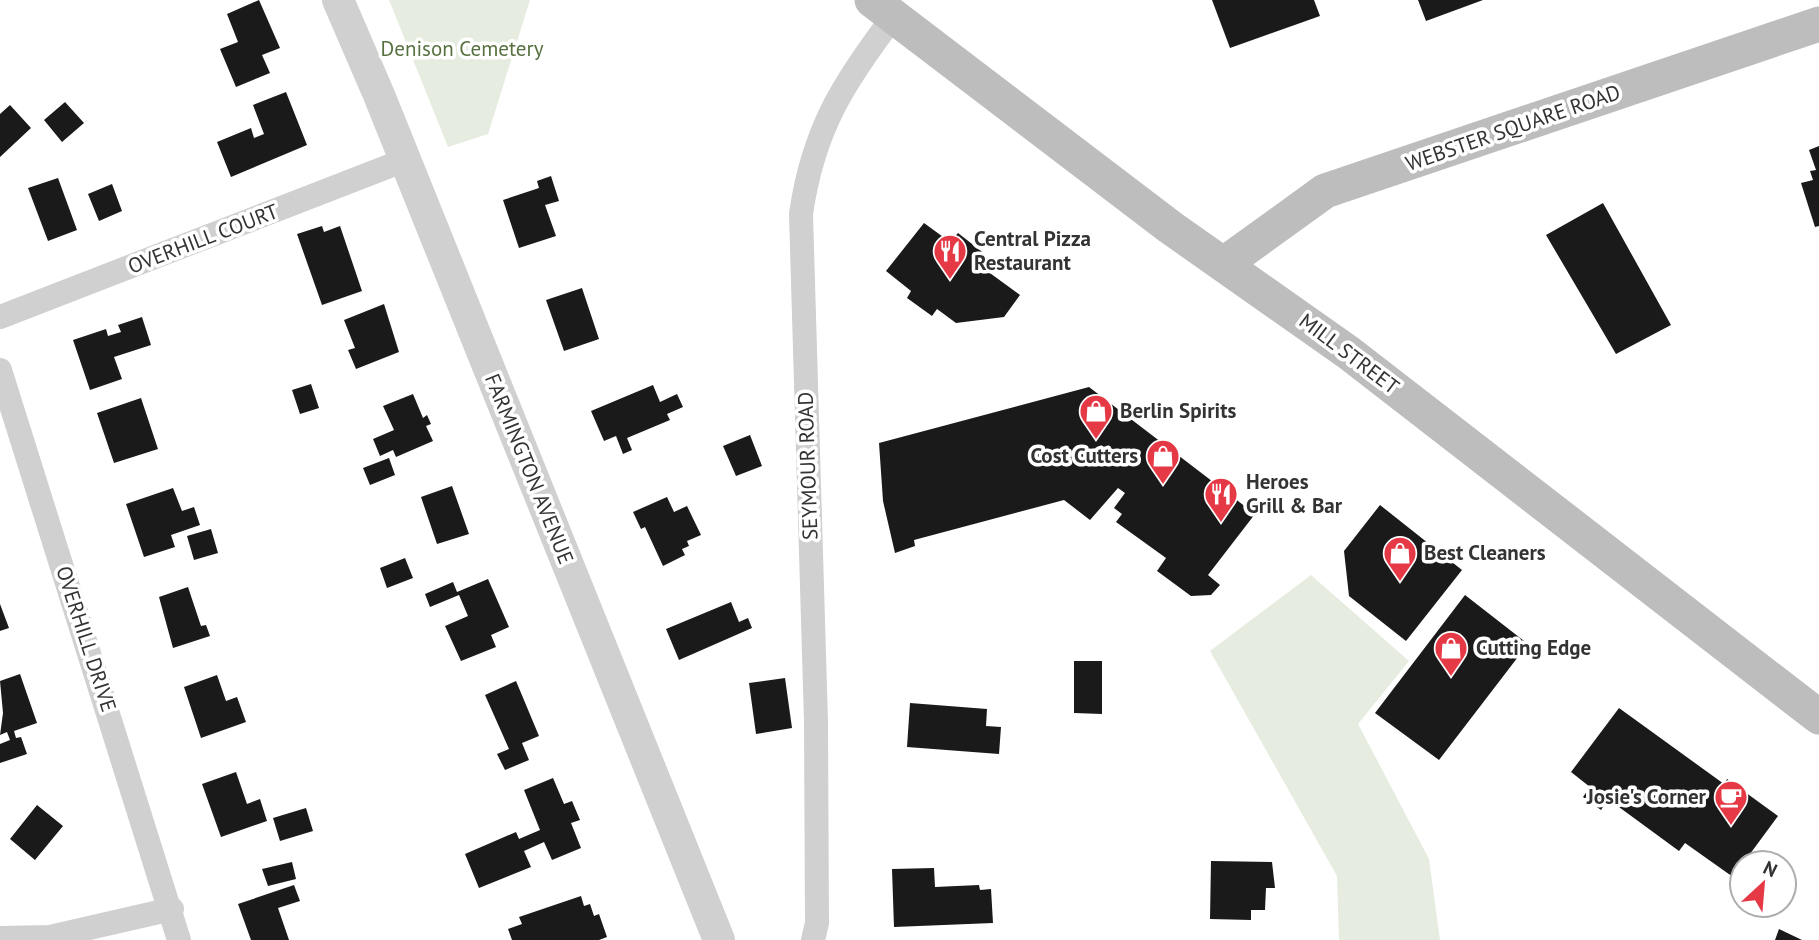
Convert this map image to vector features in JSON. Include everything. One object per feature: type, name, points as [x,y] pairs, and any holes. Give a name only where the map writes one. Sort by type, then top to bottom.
[{"type":"main road","name":"MILL STREET","points":[[883,8],[1224,264],[1360,361],[1819,717]]},
{"type":"main road","name":"WEBSTER SQUARE ROAD","points":[[1224,264],[1325,191],[1819,24]]},
{"type":"street","name":"FARMINGTON AVENUE","points":[[338,0],[719,940]]},
{"type":"street","name":"SEYMOUR ROAD","points":[[813,940],[817,923],[816,722],[801,214],[808,170],[822,127],[883,8]]},
{"type":"street","name":"OVERHILL COURT","points":[[0,317],[405,160]]},
{"type":"street","name":"OVERHILL DRIVE","points":[[0,370],[172,909],[179,940]]},
{"type":"street","points":[[0,938],[50,937],[172,909]]},
{"type":"green space","name":"Denison Cemetery","points":[[389,0],[530,0],[488,134],[448,147]]},
{"type":"green space","points":[[1311,575],[1409,661],[1358,724],[1429,859],[1440,940],[1339,940],[1337,876],[1210,651]]},
{"type":"building","points":[[259,0],[280,48],[262,55],[270,73],[236,87],[220,49],[238,42],[227,14]]},
{"type":"building","points":[[1212,0],[1314,0],[1320,16],[1230,48]]},
{"type":"building","points":[[1418,0],[1483,0],[1426,21]]},
{"type":"building","points":[[286,92],[307,145],[231,177],[217,142],[251,128],[254,138],[264,134],[253,105]]},
{"type":"building","points":[[65,102],[84,123],[62,142],[44,120]]},
{"type":"building","points":[[10,105],[31,128],[0,157],[0,114]]},
{"type":"building","points":[[1819,146],[1819,226],[1815,227],[1801,183],[1813,180],[1810,171],[1816,170],[1809,150]]},
{"type":"building","points":[[551,176],[559,201],[545,205],[556,236],[519,248],[503,200],[539,188],[537,181]]},
{"type":"building","points":[[58,178],[77,230],[48,241],[28,188]]},
{"type":"building","points":[[112,184],[122,211],[99,221],[88,194]]},
{"type":"building","points":[[1603,203],[1671,325],[1616,354],[1546,235]]},
{"type":"building","name":"Central Pizza Restaurant","points":[[924,223],[950,242],[958,233],[990,258],[983,268],[1020,295],[1004,317],[956,323],[937,309],[932,316],[907,298],[911,291],[886,271]]},
{"type":"building","points":[[322,226],[324,232],[340,226],[362,291],[322,305],[297,234]]},
{"type":"building","points":[[582,288],[599,339],[564,351],[546,300]]},
{"type":"building","points":[[384,304],[399,352],[356,369],[348,350],[355,348],[344,320]]},
{"type":"building","points":[[142,317],[151,345],[114,357],[122,379],[90,390],[73,340],[106,329],[108,336],[121,332],[118,325]]},
{"type":"building","points":[[311,384],[319,408],[300,414],[292,390]]},
{"type":"building","points":[[653,385],[660,402],[677,394],[683,407],[667,414],[670,420],[627,438],[632,450],[623,454],[616,436],[604,441],[591,411]]},
{"type":"building","points":[[1089,387],[1255,514],[1208,575],[1220,585],[1211,595],[1191,596],[1157,571],[1166,558],[1116,522],[1122,514],[1114,508],[1125,493],[1118,488],[1090,520],[1064,500],[914,540],[915,546],[895,553],[883,501],[879,443]]},
{"type":"building","points":[[413,394],[423,418],[427,415],[431,424],[426,426],[433,441],[396,457],[393,450],[380,456],[373,439],[394,430],[383,406]]},
{"type":"building","points":[[141,398],[158,449],[114,463],[97,413]]},
{"type":"building","points":[[750,435],[762,466],[736,476],[723,446]]},
{"type":"building","points":[[389,458],[395,475],[370,485],[363,468]]},
{"type":"building","points":[[452,486],[469,534],[437,544],[421,497]]},
{"type":"building","points":[[173,488],[182,511],[194,507],[200,525],[171,535],[175,547],[144,557],[126,504]]},
{"type":"building","points":[[667,497],[674,512],[687,506],[701,535],[687,541],[689,546],[682,549],[685,555],[663,566],[645,527],[641,529],[633,512]]},
{"type":"building","name":"Best Cleaners","points":[[1380,505],[1462,570],[1406,641],[1349,596],[1344,551]]},
{"type":"building","points":[[211,529],[218,553],[194,560],[187,536]]},
{"type":"building","points":[[405,558],[413,578],[387,588],[380,568]]},
{"type":"building","points":[[488,579],[509,627],[491,635],[496,647],[461,661],[445,626],[468,616],[459,595],[430,607],[425,594],[453,582],[457,592]]},
{"type":"building","points":[[188,587],[201,626],[206,625],[210,636],[173,648],[159,597]]},
{"type":"building","name":"Cutting Edge","points":[[1465,595],[1528,644],[1439,760],[1375,713]]},
{"type":"building","points":[[731,602],[739,622],[748,618],[752,628],[679,660],[666,629]]},
{"type":"building","points":[[0,604],[9,628],[0,631]]},
{"type":"building","points":[[1074,661],[1102,661],[1102,714],[1074,713]]},
{"type":"building","points":[[20,674],[37,723],[14,731],[16,738],[21,737],[27,754],[0,763],[0,744],[10,740],[7,732],[0,735],[3,713],[0,681]]},
{"type":"building","points":[[217,675],[226,701],[237,697],[246,722],[201,738],[184,687]]},
{"type":"building","points":[[785,678],[792,728],[756,734],[749,683]]},
{"type":"building","points":[[516,681],[539,736],[522,743],[529,760],[505,770],[497,754],[509,749],[485,695]]},
{"type":"building","points":[[910,703],[987,709],[986,726],[1001,727],[999,754],[907,747]]},
{"type":"building","points":[[1619,708],[1724,784],[1727,779],[1778,816],[1754,849],[1728,849],[1728,873],[1685,843],[1679,851],[1608,799],[1601,810],[1583,797],[1590,787],[1571,772]]},
{"type":"building","points":[[236,772],[247,804],[260,799],[267,821],[221,837],[202,784]]},
{"type":"building","points":[[553,778],[564,804],[572,801],[580,820],[571,823],[581,848],[552,860],[544,842],[524,851],[531,867],[479,888],[465,854],[516,832],[519,839],[540,830],[524,790]]},
{"type":"building","points":[[37,805],[63,826],[35,860],[10,839]]},
{"type":"building","points":[[306,808],[313,831],[280,841],[273,818]]},
{"type":"building","points":[[1211,861],[1272,862],[1275,888],[1266,888],[1265,910],[1251,910],[1251,920],[1210,919]]},
{"type":"building","points":[[292,862],[296,879],[268,886],[262,869]]},
{"type":"building","points":[[934,868],[935,887],[979,885],[980,890],[991,889],[993,923],[894,927],[892,869]]},
{"type":"building","points":[[294,885],[300,901],[278,908],[289,940],[251,940],[238,904]]},
{"type":"building","points":[[581,896],[584,906],[590,904],[594,916],[599,914],[607,937],[599,940],[512,940],[508,929],[522,924],[519,917]]},
{"type":"building","points":[[1779,929],[1802,940],[1775,940]]},
{"type":"place","name":"Central Pizza Restaurant","points":[[950,281]]},
{"type":"place","name":"Berlin Spirits","points":[[1096,441]]},
{"type":"place","name":"Cost Cutters","points":[[1163,486]]},
{"type":"place","name":"Heroes Grill & Bar","points":[[1221,524]]},
{"type":"place","name":"Best Cleaners","points":[[1400,583]]},
{"type":"place","name":"Cutting Edge","points":[[1451,678]]},
{"type":"place","name":"Josie's Corner","points":[[1731,827]]}]
